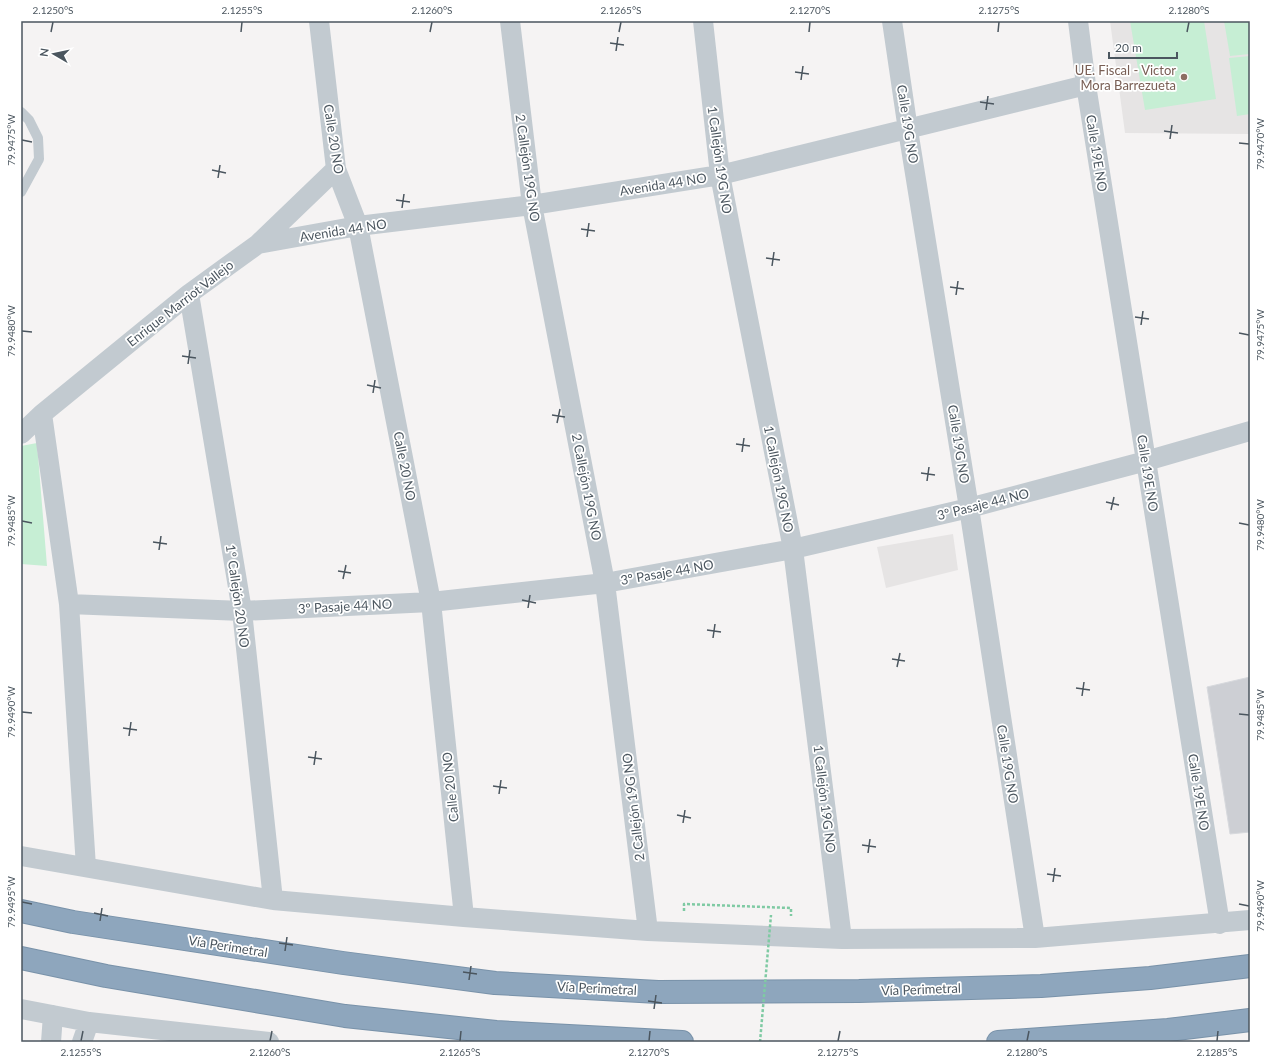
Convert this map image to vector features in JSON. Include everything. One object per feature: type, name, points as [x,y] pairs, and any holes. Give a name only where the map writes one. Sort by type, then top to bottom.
[{"type":"highway","name":"Vía Perimetral","points":[[21,911],[73,922],[351,964],[495,983],[658,992],[859,992],[1041,986],[1150,978],[1250,966]]},
{"type":"highway","points":[[21,958],[106,976],[345,1016],[496,1032],[682,1042]]},
{"type":"highway","points":[[998,1042],[1168,1030],[1250,1020]]},
{"type":"street","name":"Calle 20 NO","points":[[319,21],[336,169],[358,226],[431,602],[464,917]]},
{"type":"street","name":"2 Callejón 19G NO","points":[[510,21],[532,205],[606,583],[648,931]]},
{"type":"street","name":"1 Callejón 19G NO","points":[[703,21],[720,175],[793,549],[842,939]]},
{"type":"street","name":"Calle 19G NO","points":[[892,21],[1035,938]]},
{"type":"street","name":"Calle 19E NO","points":[[1078,21],[1086,85],[1220,924]]},
{"type":"street","name":"Avenida 44 NO","points":[[258,244],[358,226],[532,205],[720,175],[1086,85]]},
{"type":"street","name":"Enrique Marriot Vallejo","points":[[21,434],[42,414],[189,294],[258,244],[336,169]]},
{"type":"street","name":"1º Callejón 20 NO","points":[[189,294],[242,611],[273,900]]},
{"type":"street","points":[[42,414],[69,604],[86,867]]},
{"type":"street","name":"3º Pasaje 44 NO","points":[[69,604],[242,611],[431,602],[606,583],[793,549],[969,508],[1146,461],[1250,431]]},
{"type":"street","points":[[21,856],[273,900],[464,917],[648,931],[842,939],[1035,938],[1220,924],[1250,920]]},
{"type":"street","points":[[21,1009],[89,1022],[269,1042]]},
{"type":"street","points":[[51,1042],[53,1016]]},
{"type":"street","points":[[82,1042],[89,1022]]},
{"type":"lane","points":[[21,112],[29,120],[38,138],[39,159],[21,192]]},
{"type":"path","points":[[760,1042],[771,916]]},
{"type":"shaded area","name":"UE. Fiscal - Victor Mora Barrezueta","points":[[1110,21],[1250,21],[1250,134],[1125,133]]},
{"type":"shaded area","points":[[953,534],[958,570],[886,588],[877,547]]},
{"type":"green space","points":[[1130,21],[1204,21],[1216,99],[1145,110]]},
{"type":"green space","points":[[1224,21],[1250,21],[1250,54],[1230,56]]},
{"type":"green space","points":[[1250,56],[1250,114],[1237,116],[1229,58]]},
{"type":"green space","points":[[37,443],[47,566],[21,564],[21,446]]},
{"type":"building","points":[[1250,677],[1250,832],[1230,834],[1207,687]]},
{"type":"place","name":"UE. Fiscal - Victor Mora Barrezueta","points":[[1184,77]]}]
